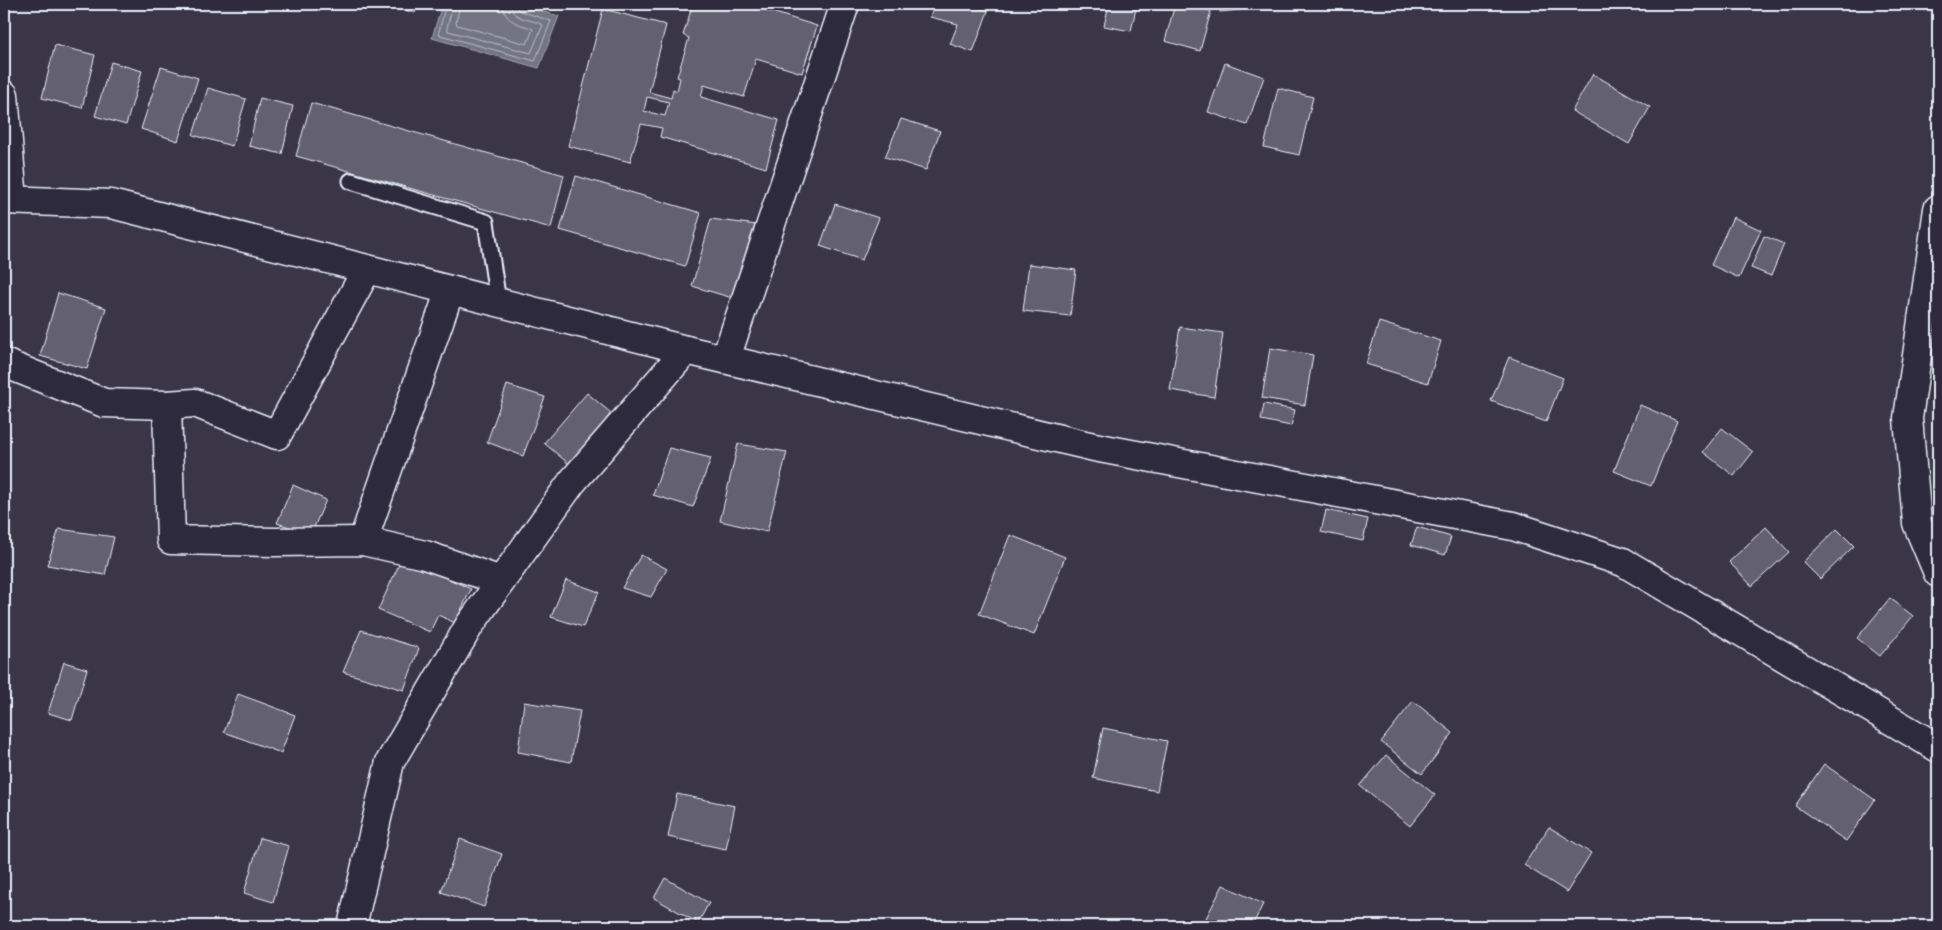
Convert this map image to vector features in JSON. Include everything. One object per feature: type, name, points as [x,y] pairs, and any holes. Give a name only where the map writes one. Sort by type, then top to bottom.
[{"type":"street","points":[[726,358],[845,4]]},
{"type":"street","points":[[4,95],[8,200],[111,204],[686,350],[1094,447],[1513,526],[1623,562],[1938,748]]},
{"type":"street","points":[[1938,209],[1908,418],[1917,523],[1938,573]]},
{"type":"street","points":[[4,363],[104,403],[167,405],[195,403],[277,435],[368,269]]},
{"type":"street","points":[[363,541],[450,290]]},
{"type":"street","points":[[352,926],[390,762],[468,626],[572,482],[686,350]]},
{"type":"street","points":[[167,405],[171,540],[363,541],[425,555],[501,581]]},
{"type":"lane","points":[[352,181],[486,222],[498,302]]},
{"type":"water","points":[[442,4],[514,4],[559,16],[539,68],[432,38]]},
{"type":"building","points":[[385,4],[417,4],[415,13]]},
{"type":"building","points":[[693,4],[746,4],[817,26],[802,73],[756,59],[744,97],[704,85],[701,97],[779,120],[766,168],[660,137],[662,128],[641,124],[630,162],[568,146],[603,9],[666,25],[649,92],[671,98],[673,89],[677,91],[680,78],[677,77],[689,38],[683,35]],"holes":[[[647,97],[669,102],[665,116],[644,111]]]},
{"type":"building","points":[[935,4],[965,4],[988,11],[973,52],[950,44],[958,24],[930,17]]},
{"type":"building","points":[[1109,4],[1137,4],[1131,31],[1104,26]]},
{"type":"building","points":[[1175,4],[1185,4],[1211,11],[1200,51],[1165,41]]},
{"type":"building","points":[[1219,4],[1281,4],[1281,6],[1220,12]]},
{"type":"building","points":[[55,45],[95,55],[82,108],[42,98]]},
{"type":"building","points":[[111,62],[142,71],[126,125],[95,116]]},
{"type":"building","points":[[1225,63],[1264,77],[1247,125],[1208,112]]},
{"type":"building","points":[[161,67],[198,78],[178,141],[141,129]]},
{"type":"building","points":[[1593,74],[1650,107],[1629,144],[1572,111]]},
{"type":"building","points":[[208,88],[246,99],[232,146],[193,135]]},
{"type":"building","points":[[1278,88],[1313,97],[1299,155],[1264,147]]},
{"type":"building","points":[[260,98],[293,106],[282,154],[249,146]]},
{"type":"building","points":[[311,103],[564,175],[551,228],[296,156]]},
{"type":"building","points":[[901,119],[940,131],[926,170],[885,157]]},
{"type":"building","points":[[576,176],[701,213],[685,266],[560,230]]},
{"type":"building","points":[[835,204],[879,218],[862,260],[820,246]]},
{"type":"building","points":[[1733,217],[1761,230],[1739,278],[1711,265]]},
{"type":"building","points":[[711,219],[757,225],[736,299],[692,286]]},
{"type":"building","points":[[1764,236],[1784,244],[1771,276],[1751,268]]},
{"type":"building","points":[[1029,264],[1076,270],[1070,316],[1023,311]]},
{"type":"building","points":[[58,293],[106,308],[87,369],[40,356]]},
{"type":"building","points":[[1379,322],[1441,341],[1428,383],[1366,364]]},
{"type":"building","points":[[1180,327],[1223,333],[1214,397],[1170,390]]},
{"type":"building","points":[[1270,348],[1313,355],[1305,405],[1262,398]]},
{"type":"building","points":[[1509,357],[1563,378],[1546,422],[1491,401]]},
{"type":"building","points":[[507,385],[545,397],[523,456],[487,442]]},
{"type":"building","points":[[587,393],[611,413],[592,439],[569,464],[544,443]]},
{"type":"building","points":[[1264,404],[1295,410],[1291,426],[1261,420]]},
{"type":"building","points":[[1640,405],[1677,421],[1651,486],[1614,471]]},
{"type":"building","points":[[1722,428],[1753,452],[1734,476],[1703,452]]},
{"type":"building","points":[[738,444],[787,452],[767,532],[720,521]]},
{"type":"building","points":[[669,448],[711,458],[693,507],[653,495]]},
{"type":"building","points":[[293,485],[326,500],[311,534],[277,523]]},
{"type":"building","points":[[1326,510],[1368,519],[1363,541],[1321,532]]},
{"type":"building","points":[[1417,527],[1451,537],[1445,555],[1411,545]]},
{"type":"building","points":[[1766,527],[1789,552],[1752,586],[1729,562]]},
{"type":"building","points":[[59,529],[114,537],[105,575],[47,565]]},
{"type":"building","points":[[1837,529],[1854,546],[1820,579],[1803,562]]},
{"type":"building","points":[[1010,535],[1065,557],[1034,635],[979,614]]},
{"type":"building","points":[[641,555],[667,569],[651,597],[622,588]]},
{"type":"building","points":[[402,558],[471,589],[455,623],[438,615],[430,632],[378,610]]},
{"type":"building","points":[[566,580],[599,592],[583,627],[551,617]]},
{"type":"building","points":[[1890,598],[1913,616],[1880,656],[1857,638]]},
{"type":"building","points":[[361,630],[419,648],[404,690],[343,672]]},
{"type":"building","points":[[64,662],[87,669],[72,720],[48,713]]},
{"type":"building","points":[[238,694],[295,715],[281,753],[224,732]]},
{"type":"building","points":[[1413,701],[1453,733],[1422,774],[1381,742]]},
{"type":"building","points":[[524,702],[580,711],[571,762],[518,752]]},
{"type":"building","points":[[1103,728],[1167,741],[1157,791],[1093,778]]},
{"type":"building","points":[[1386,755],[1435,795],[1410,826],[1360,786]]},
{"type":"building","points":[[1824,764],[1875,800],[1846,841],[1795,806]]},
{"type":"building","points":[[677,794],[735,806],[726,849],[668,837]]},
{"type":"building","points":[[1549,827],[1591,853],[1567,892],[1524,865]]},
{"type":"building","points":[[260,838],[289,846],[273,902],[244,893]]},
{"type":"building","points":[[460,839],[502,854],[484,907],[441,892]]},
{"type":"building","points":[[665,878],[709,903],[698,923],[654,898]]},
{"type":"building","points":[[1223,885],[1263,904],[1252,926],[1202,926]]}]
